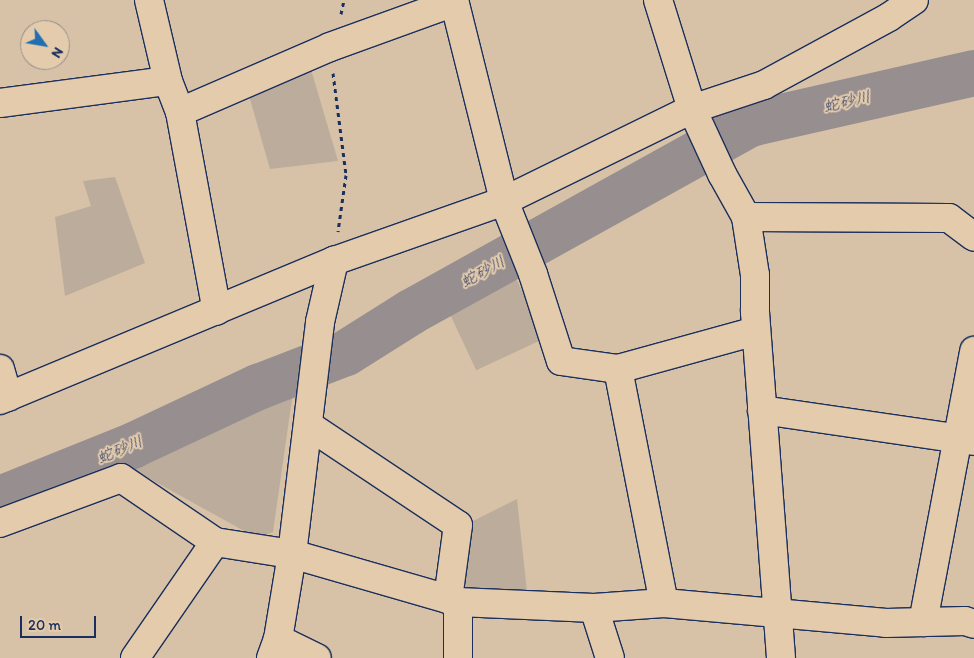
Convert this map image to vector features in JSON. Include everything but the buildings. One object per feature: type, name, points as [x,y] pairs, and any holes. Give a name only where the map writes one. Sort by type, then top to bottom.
[{"type":"street","points":[[150,0],[168,81],[180,112],[217,311]]},
{"type":"street","points":[[658,0],[692,109],[722,174],[746,217],[755,276],[756,331],[781,658]]},
{"type":"street","points":[[0,369],[4,398],[334,261],[504,201],[692,109],[764,85],[888,17],[914,0]]},
{"type":"street","points":[[180,112],[330,47],[454,1],[504,201],[533,274],[561,362],[618,369],[756,331]]},
{"type":"street","points":[[0,102],[168,81]]},
{"type":"street","points":[[746,217],[949,218],[974,236]]},
{"type":"street","points":[[317,658],[274,648],[292,554],[320,322],[334,261]]},
{"type":"street","points":[[923,622],[966,440],[974,351]]},
{"type":"street","points":[[618,369],[664,603]]},
{"type":"street","points":[[762,410],[966,440]]},
{"type":"street","points":[[308,425],[458,525],[453,601],[458,658]]},
{"type":"street","points":[[0,523],[121,478],[215,542],[292,554],[453,601],[594,608],[664,603],[777,611],[886,623],[966,622],[974,624]]},
{"type":"street","points":[[135,658],[215,542]]},
{"type":"street","points":[[594,608],[610,658]]},
{"type":"path","points":[[334,261],[346,175],[330,47],[344,6],[344,0]]},
{"type":"shaded area","points":[[310,66],[338,161],[270,169],[248,92]]},
{"type":"shaded area","points":[[115,177],[145,263],[65,296],[55,217],[91,206],[83,181]]},
{"type":"shaded area","points":[[515,276],[544,339],[476,370],[447,308]]},
{"type":"shaded area","points":[[293,392],[273,532],[257,538],[132,469]]},
{"type":"shaded area","points":[[517,499],[527,592],[466,588],[458,582],[467,524]]},
{"type":"waterway","name":"蛇砂川","points":[[0,499],[134,445],[258,387],[346,353],[411,312],[750,124],[974,73]]}]
